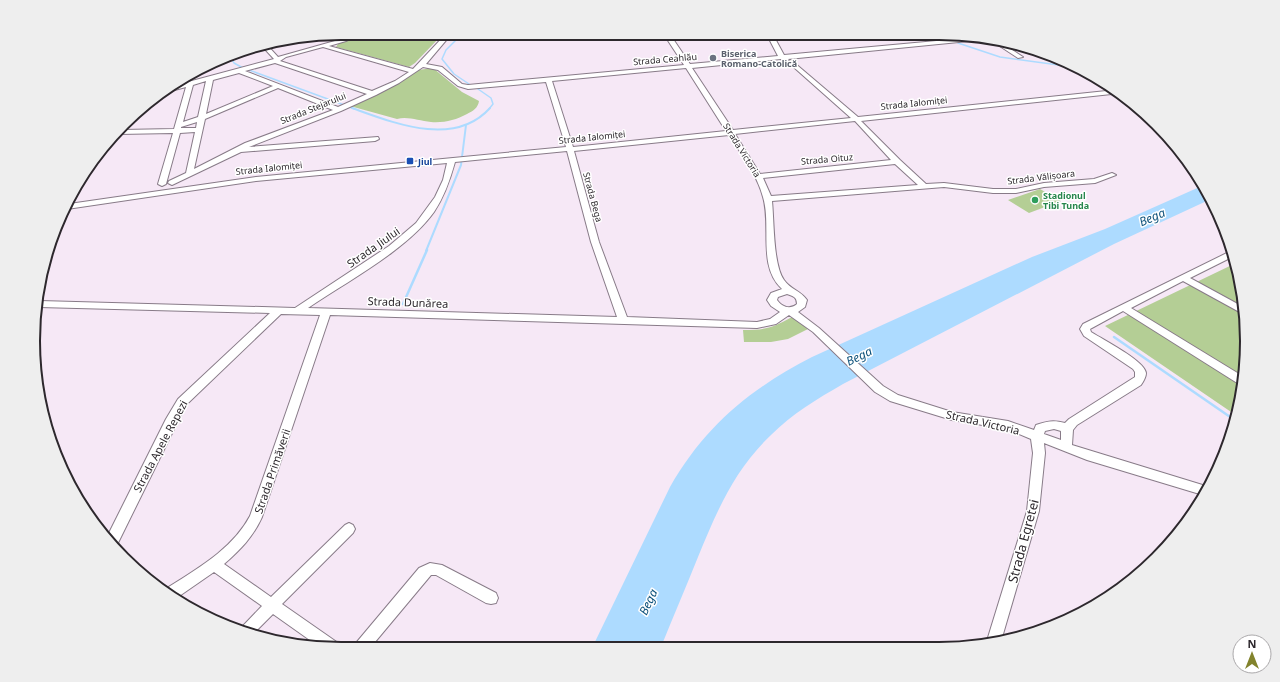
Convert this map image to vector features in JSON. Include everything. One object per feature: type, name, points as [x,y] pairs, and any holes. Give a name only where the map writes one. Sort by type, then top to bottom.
[{"type":"street","points":[[182,85],[240,71],[344,40]]},
{"type":"street","name":"Strada Stejarului","points":[[162,184],[171,187],[189,174],[237,150],[264,138],[343,108],[374,94],[414,71],[443,40]]},
{"type":"street","name":"Strada Victoria","points":[[671,40],[759,176],[768,199],[772,260],[780,281],[791,292]]},
{"type":"street","points":[[774,40],[785,57],[856,119],[897,162],[924,186]]},
{"type":"street","name":"Strada Ceahlău","points":[[421,65],[440,68],[465,87],[957,41]]},
{"type":"street","points":[[324,46],[414,71]]},
{"type":"street","points":[[1005,48],[1020,57]]},
{"type":"street","points":[[267,49],[276,60],[374,94]]},
{"type":"street","points":[[240,71],[278,86],[343,108]]},
{"type":"street","points":[[189,174],[210,78]]},
{"type":"street","name":"Strada Bega","points":[[548,79],[570,149],[595,242],[623,320]]},
{"type":"street","points":[[154,194],[152,189],[162,184],[190,83]]},
{"type":"street","points":[[178,129],[278,86]]},
{"type":"street","name":"Strada Ialomiței","points":[[72,206],[154,194],[171,187],[570,149],[1109,93]]},
{"type":"street","points":[[125,132],[178,129],[199,130]]},
{"type":"street","points":[[237,150],[375,139]]},
{"type":"street","name":"Strada Jiului","points":[[297,311],[394,247],[411,234],[424,220],[459,160]]},
{"type":"street","name":"Strada Oituz","points":[[759,176],[897,162]]},
{"type":"street","name":"Strada Vălișoara","points":[[768,199],[924,186],[955,186],[1012,192],[1044,185],[1095,181],[1112,175]]},
{"type":"street","points":[[1066,448],[1067,429],[1073,422],[1137,382],[1142,375],[1137,366],[1087,334],[1085,329],[1086,326],[1228,256]]},
{"type":"street","points":[[1184,278],[1238,308]]},
{"type":"street","points":[[777,292],[791,292],[798,295],[802,300],[800,307],[788,311],[776,306],[772,300],[772,297],[777,292],[780,281]]},
{"type":"street","name":"Strada Dunărea","points":[[43,304],[757,325],[775,320],[788,311]]},
{"type":"street","points":[[775,320],[776,306]]},
{"type":"street","name":"Strada Victoria","points":[[800,307],[806,321]]},
{"type":"street","points":[[1123,307],[1237,378]]},
{"type":"street","name":"Strada Apele Repezi","points":[[114,537],[174,414],[182,402],[278,311]]},
{"type":"street","name":"Strada Victoria","points":[[788,311],[806,321],[879,389],[889,395],[952,416],[1008,425],[1066,448],[1201,490]]},
{"type":"street","name":"Strada Primăverii","points":[[174,591],[213,564],[245,536],[255,521],[326,312]]},
{"type":"street","points":[[1038,437],[1040,428],[1047,424],[1058,425],[1067,429]]},
{"type":"street","name":"Strada Egretei","points":[[995,636],[1033,511],[1038,437]]},
{"type":"street","points":[[249,628],[349,529]]},
{"type":"street","points":[[213,564],[323,641]]},
{"type":"street","points":[[367,642],[424,572],[430,569],[437,569],[491,598]]},
{"type":"green space","points":[[349,40],[437,40],[415,63],[409,67],[336,47],[338,44]]},
{"type":"green space","points":[[433,68],[462,92],[479,101],[478,106],[463,116],[436,122],[409,118],[397,119],[350,106],[418,70]]},
{"type":"green space","name":"Stadionul Tibi Tunda","points":[[1040,189],[1061,201],[1029,213],[1008,200]]},
{"type":"green space","points":[[1231,266],[1237,302],[1240,341],[1237,380],[1231,412],[1105,326]]},
{"type":"green space","points":[[792,317],[808,329],[788,339],[771,342],[744,342],[743,330],[769,328]]},
{"type":"water","name":"Bega","points":[[1198,188],[1206,202],[1114,244],[843,384],[814,401],[779,427],[758,448],[737,477],[720,507],[705,540],[663,642],[595,642],[670,487],[698,445],[714,427],[749,396],[790,369],[812,357],[1032,257],[1105,229]]},
{"type":"waterway","points":[[456,40],[446,50],[442,59],[454,74],[469,84]]},
{"type":"waterway","points":[[958,43],[1000,57],[1058,65]]},
{"type":"waterway","points":[[233,60],[234,63],[243,68]]},
{"type":"waterway","points":[[249,70],[355,109]]},
{"type":"waterway","points":[[478,89],[491,98],[493,104],[489,108]]},
{"type":"waterway","points":[[352,108],[405,125],[423,129],[442,130],[459,127],[475,120],[489,108]]},
{"type":"waterway","points":[[426,251],[461,165],[466,125]]},
{"type":"waterway","points":[[403,304],[427,250]]},
{"type":"waterway","points":[[1114,337],[1230,417]]},
{"type":"place","name":"Biserica Romano-Catolică","points":[[713,58]]},
{"type":"place","name":"Jiul","points":[[410,161]]},
{"type":"place","name":"Stadionul Tibi Tunda","points":[[1035,200]]}]
